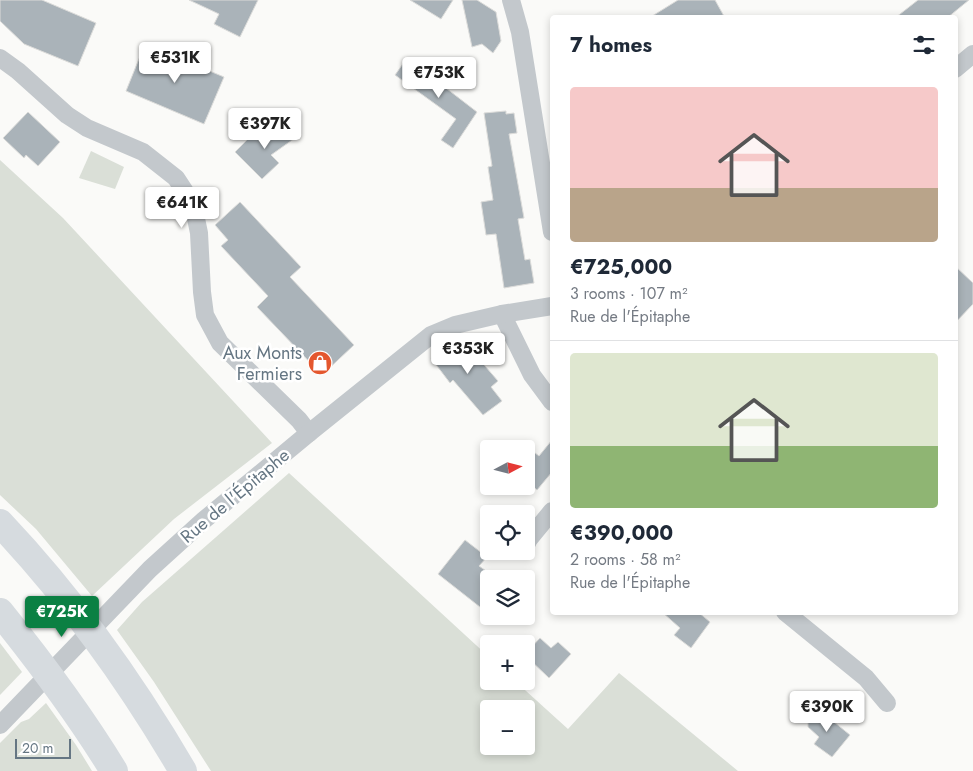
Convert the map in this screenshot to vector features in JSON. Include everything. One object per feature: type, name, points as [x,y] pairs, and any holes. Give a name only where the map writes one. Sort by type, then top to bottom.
[{"type":"highway","points":[[0,523],[70,603],[110,656],[153,720],[183,771]]},
{"type":"highway","points":[[0,612],[36,656],[90,731],[114,771]]},
{"type":"street","points":[[511,0],[520,32],[550,220]]},
{"type":"street","points":[[958,66],[973,54]]},
{"type":"street","points":[[0,58],[18,71],[67,115],[87,128],[143,152],[176,178],[193,204],[199,233],[205,315],[220,343],[299,420],[309,433]]},
{"type":"street","name":"Rue de l'Épitaphe","points":[[0,725],[150,569],[309,433],[431,335],[455,325],[502,314],[550,306]]},
{"type":"street","points":[[502,314],[532,375],[550,399]]},
{"type":"street","points":[[535,532],[550,513]]},
{"type":"street","points":[[789,615],[866,678],[887,703]]},
{"type":"shaded area","points":[[91,151],[124,167],[115,189],[79,178]]},
{"type":"shaded area","points":[[0,160],[63,218],[272,443],[174,519],[92,596],[36,529],[0,495]]},
{"type":"shaded area","points":[[289,473],[480,649],[480,690],[525,690],[568,729],[619,673],[738,771],[211,771],[154,682],[117,630],[142,602]]},
{"type":"shaded area","points":[[0,643],[22,672],[0,695]]},
{"type":"shaded area","points":[[46,703],[92,771],[0,771],[0,743],[21,722],[29,719]]},
{"type":"building","points":[[0,0],[42,0],[96,23],[78,66],[24,44],[0,21]]},
{"type":"building","points":[[189,0],[258,0],[240,37],[214,24],[219,14]]},
{"type":"building","points":[[410,0],[453,0],[441,19]]},
{"type":"building","points":[[462,0],[477,0],[496,12],[501,41],[493,53],[482,44],[472,47]]},
{"type":"building","points":[[678,0],[715,0],[723,15],[654,15]]},
{"type":"building","points":[[918,0],[969,0],[951,15],[899,15]]},
{"type":"building","points":[[145,44],[224,77],[204,124],[126,91]]},
{"type":"building","points":[[407,58],[477,112],[453,148],[441,140],[456,119],[395,75]]},
{"type":"building","points":[[506,111],[506,114],[514,113],[517,133],[509,134],[524,218],[518,219],[525,260],[530,259],[534,283],[504,288],[496,234],[486,235],[481,202],[493,200],[488,167],[492,166],[484,113]]},
{"type":"building","points":[[28,112],[60,142],[38,166],[26,155],[24,158],[3,138]]},
{"type":"building","points":[[279,123],[283,129],[286,126],[295,138],[271,155],[279,163],[262,179],[235,152],[252,135],[256,140]]},
{"type":"building","points":[[240,202],[301,267],[290,277],[354,345],[322,375],[257,307],[268,296],[221,246],[228,240],[215,225]]},
{"type":"building","points":[[958,269],[973,283],[973,304],[958,320]]},
{"type":"building","points":[[460,337],[498,381],[491,387],[502,401],[483,415],[453,380],[450,383],[431,358]]},
{"type":"building","points":[[550,442],[550,474],[537,490],[535,488],[535,453],[539,456]]},
{"type":"building","points":[[465,540],[480,552],[480,560],[484,560],[479,566],[485,570],[480,570],[480,607],[438,574]]},
{"type":"building","points":[[665,615],[702,615],[710,622],[691,648],[674,635],[680,628]]},
{"type":"building","points":[[540,638],[551,648],[558,642],[571,654],[549,678],[535,665],[535,643]]},
{"type":"building","points":[[818,712],[823,713],[850,735],[832,757],[814,744],[819,737],[808,727],[808,718]]},
{"type":"place","name":"Aux Monts Fermiers","points":[[320,363]]}]
